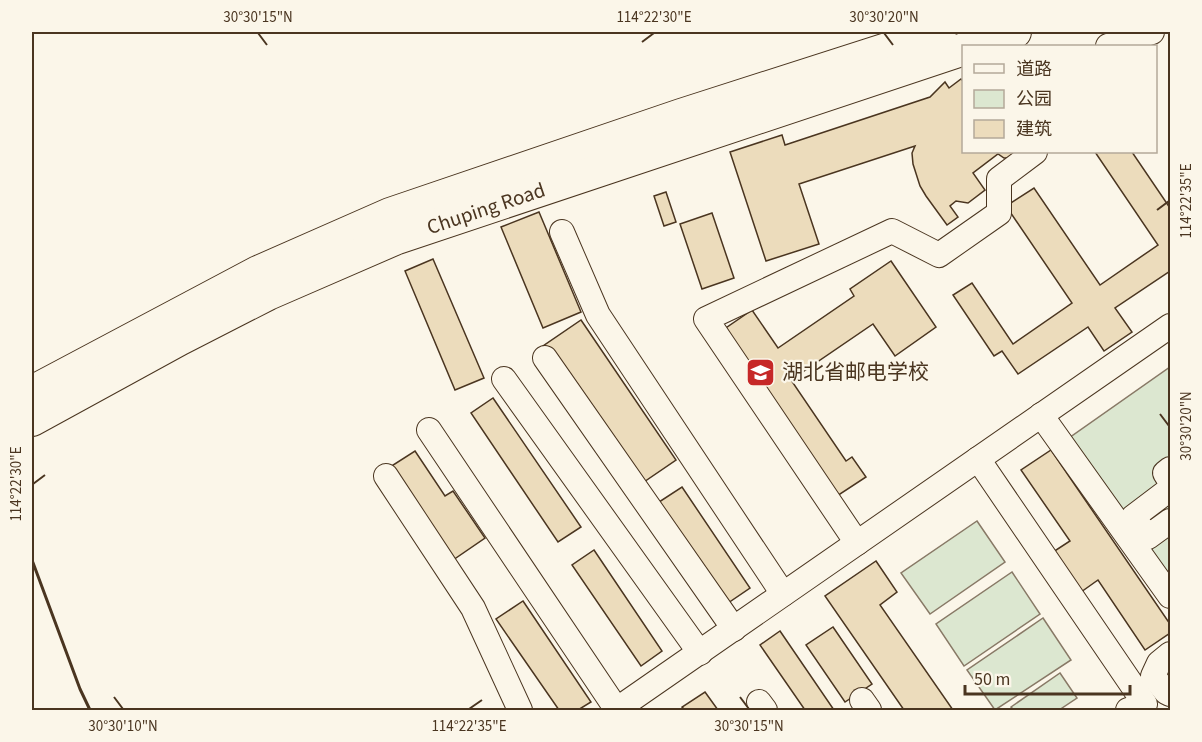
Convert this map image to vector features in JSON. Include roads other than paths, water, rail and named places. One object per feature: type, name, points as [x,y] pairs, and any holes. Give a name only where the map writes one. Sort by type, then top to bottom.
[{"type":"main road","name":"Chuping Road","points":[[32,392],[258,272],[390,214],[940,32]]},
{"type":"main road","points":[[973,45],[1015,32]]},
{"type":"main road","name":"Chuping Road","points":[[32,420],[268,294],[397,237],[962,49]]},
{"type":"street","points":[[1110,45],[1152,32]]},
{"type":"street","points":[[857,543],[706,319],[892,231],[939,255],[999,213],[999,179],[1034,153]]},
{"type":"street","points":[[562,232],[598,315],[783,594]]},
{"type":"street","points":[[429,430],[617,710],[1170,326]]},
{"type":"street","points":[[545,358],[734,628]]},
{"type":"street","points":[[504,379],[700,653]]},
{"type":"street","points":[[1041,416],[1170,596]]},
{"type":"street","points":[[978,459],[1152,700]]},
{"type":"street","points":[[1170,468],[1165,473],[1170,481]]},
{"type":"street","points":[[386,476],[473,608],[520,711]]},
{"type":"street","points":[[1170,489],[1133,517],[1148,537],[1170,521]]},
{"type":"street","points":[[1152,700],[1153,676],[1159,663],[1170,654]]},
{"type":"place","name":"湖北省邮电学校","points":[[761,372]]}]
